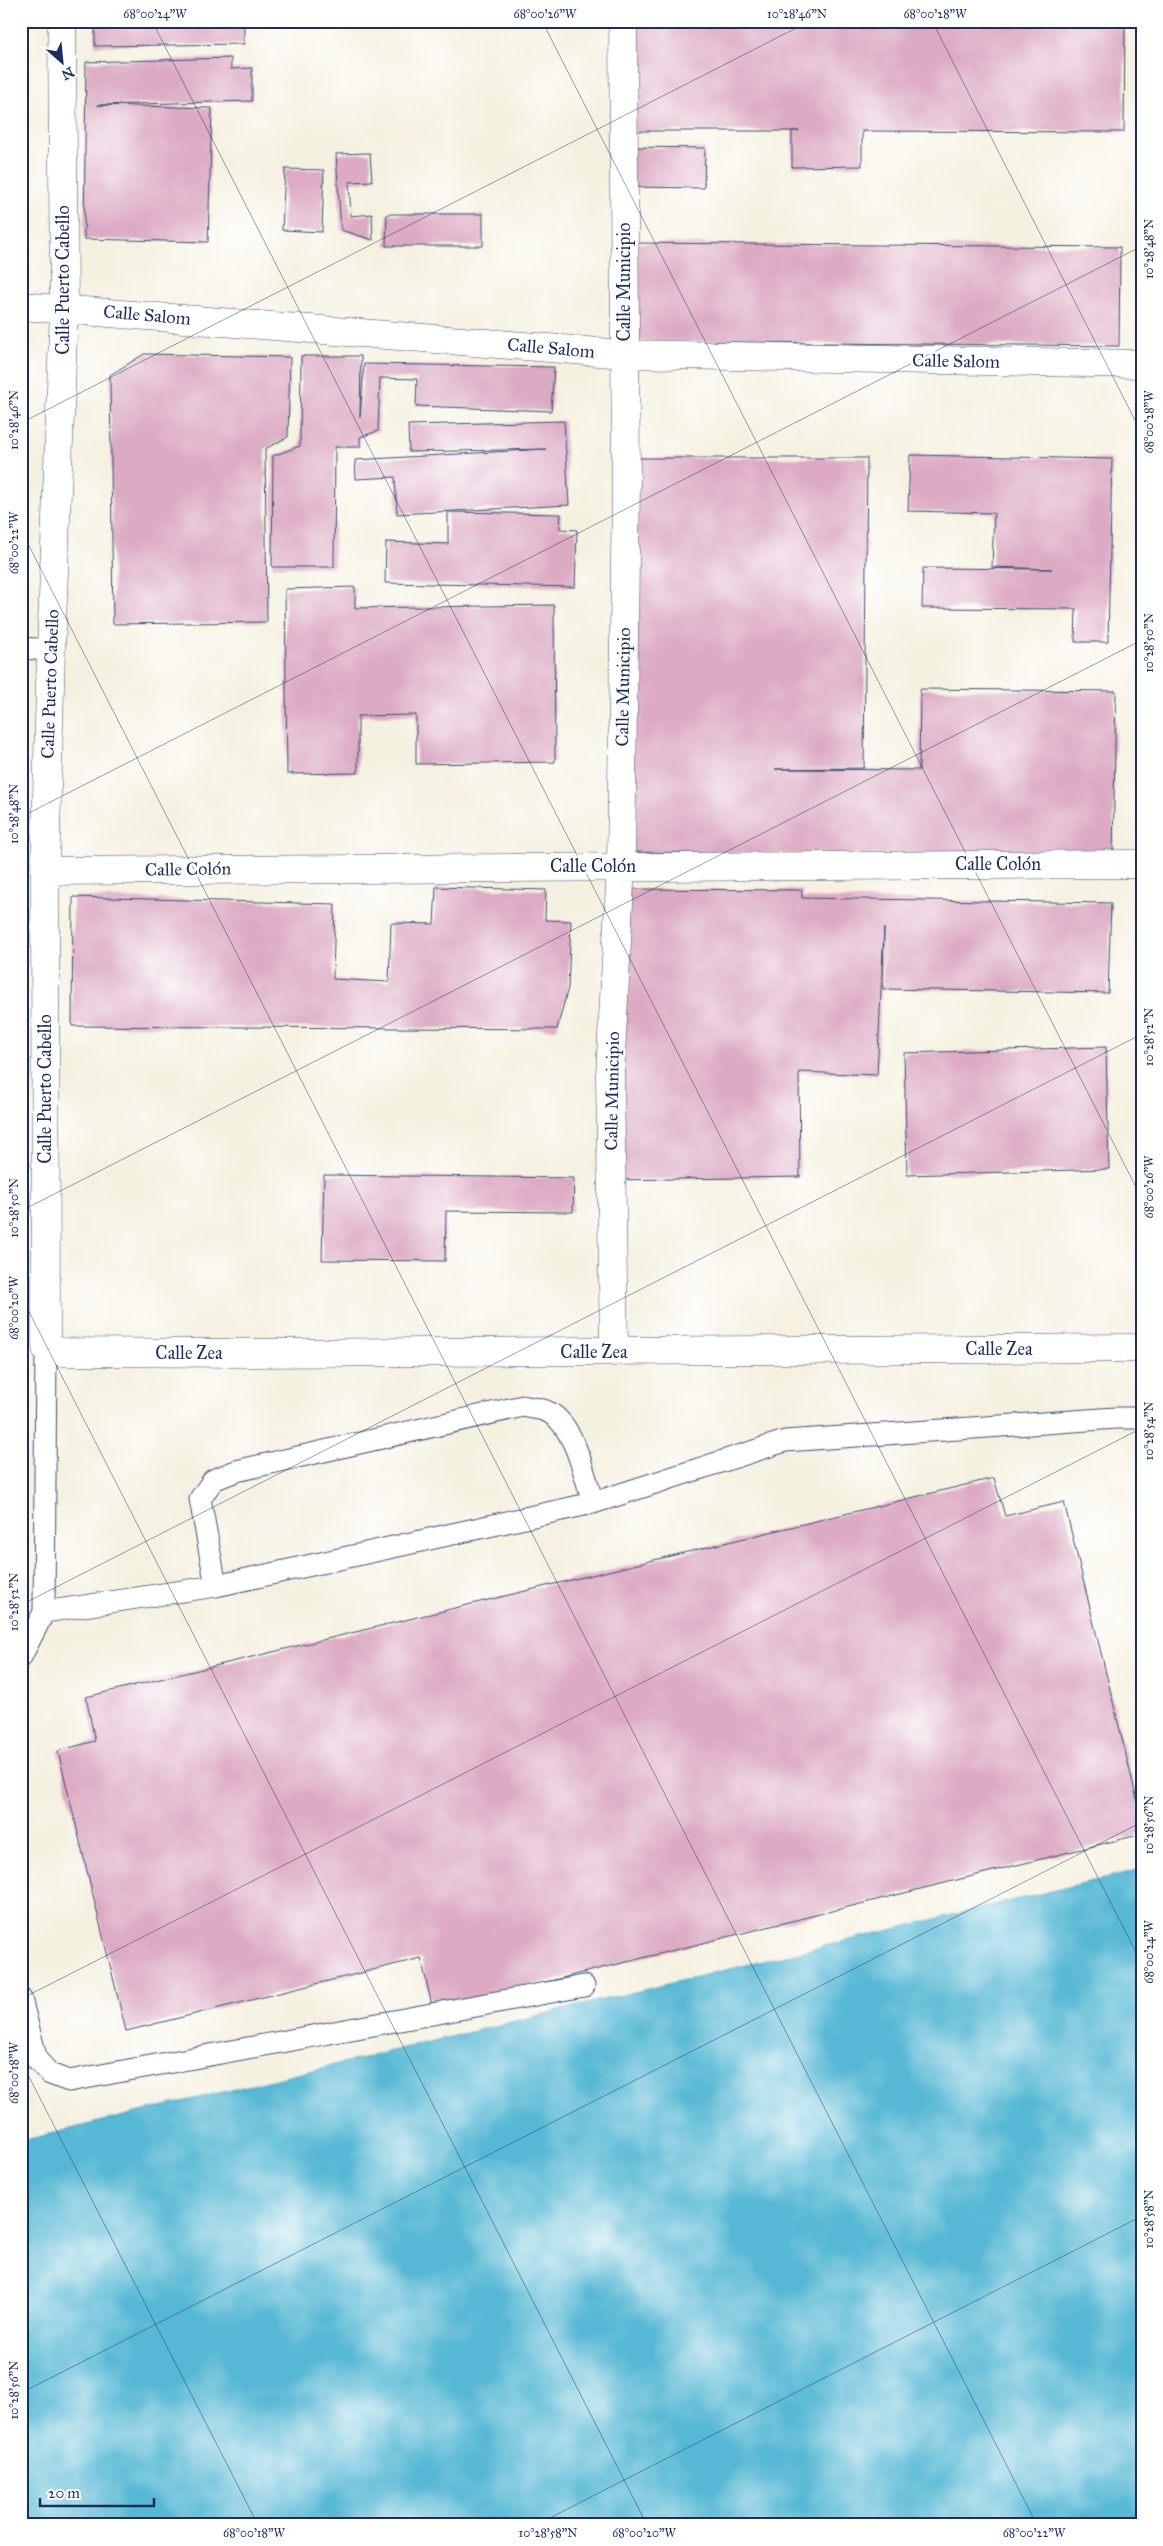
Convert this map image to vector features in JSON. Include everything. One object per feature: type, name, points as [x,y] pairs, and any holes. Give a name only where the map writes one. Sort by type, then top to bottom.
[{"type":"street","name":"Calle Puerto Cabello","points":[[46,1348],[45,871],[64,309],[62,21]]},
{"type":"street","name":"Calle Municipio","points":[[614,1352],[610,1075],[621,865],[626,483],[623,21]]},
{"type":"street","name":"Calle Salom","points":[[21,306],[624,354],[1142,364]]},
{"type":"street","name":"Calle Colón","points":[[45,871],[621,865],[1142,864]]},
{"type":"street","name":"Calle Zea","points":[[46,1348],[63,1352],[229,1353],[1142,1348]]},
{"type":"lane","points":[[21,648],[51,650]]},
{"type":"lane","points":[[21,1658],[44,1612],[46,1348]]},
{"type":"lane","points":[[216,1586],[200,1499],[213,1480],[236,1471],[513,1408],[523,1406],[547,1411],[565,1426],[577,1453],[592,1503]]},
{"type":"lane","points":[[44,1612],[216,1586],[592,1503],[786,1441],[1116,1418],[1142,1418]]},
{"type":"lane","points":[[21,1999],[37,2060],[50,2074],[69,2081],[584,1986]]},
{"type":"water","points":[[1142,1869],[1142,2525],[21,2525],[21,2141]]},
{"type":"building","points":[[95,21],[244,21],[244,44],[95,46]]},
{"type":"building","points":[[627,21],[1125,21],[1124,132],[862,131],[862,166],[792,167],[792,131],[628,131]]},
{"type":"building","points":[[231,58],[231,69],[252,68],[252,101],[97,105],[212,108],[208,242],[84,239],[86,62]]},
{"type":"building","points":[[629,147],[705,148],[704,188],[629,187]]},
{"type":"building","points":[[370,153],[372,181],[349,182],[351,216],[372,214],[373,240],[341,230],[336,154]]},
{"type":"building","points":[[285,169],[324,170],[322,232],[282,230]]},
{"type":"building","points":[[387,214],[483,214],[483,246],[386,246]]},
{"type":"building","points":[[631,243],[1120,247],[1119,346],[630,341]]},
{"type":"building","points":[[144,354],[290,357],[288,437],[265,449],[267,622],[113,624],[110,375]]},
{"type":"building","points":[[301,356],[361,356],[360,417],[364,364],[554,367],[551,411],[416,406],[417,379],[380,378],[378,431],[360,437],[360,447],[335,447],[334,567],[272,567],[273,456],[300,446]]},
{"type":"building","points":[[564,421],[569,505],[397,514],[395,477],[356,479],[355,460],[546,449],[409,452],[408,425]]},
{"type":"building","points":[[910,455],[1112,459],[1108,642],[1075,642],[1076,609],[922,608],[923,568],[1052,569],[992,567],[994,513],[908,511]]},
{"type":"building","points":[[632,458],[867,458],[864,768],[775,769],[919,770],[920,689],[1116,691],[1113,857],[628,852]]},
{"type":"building","points":[[448,512],[561,514],[560,529],[577,530],[575,587],[385,583],[386,542],[448,544]]},
{"type":"building","points":[[355,587],[355,608],[554,605],[555,762],[416,764],[416,715],[358,716],[358,773],[287,774],[285,589]]},
{"type":"building","points":[[436,887],[546,890],[545,920],[571,921],[568,988],[557,1029],[72,1026],[73,897],[335,904],[333,979],[389,982],[391,923],[434,924]]},
{"type":"building","points":[[622,889],[802,890],[802,898],[1111,903],[1108,993],[883,989],[884,928],[877,1075],[799,1072],[800,1177],[612,1180]]},
{"type":"building","points":[[1106,1047],[1109,1169],[907,1175],[904,1053]]},
{"type":"building","points":[[324,1175],[574,1178],[573,1212],[446,1211],[445,1261],[322,1260]]},
{"type":"building","points":[[994,1478],[1005,1516],[1064,1502],[1142,1820],[1142,1834],[433,2010],[421,1958],[126,2031],[58,1751],[95,1741],[86,1697]]}]
